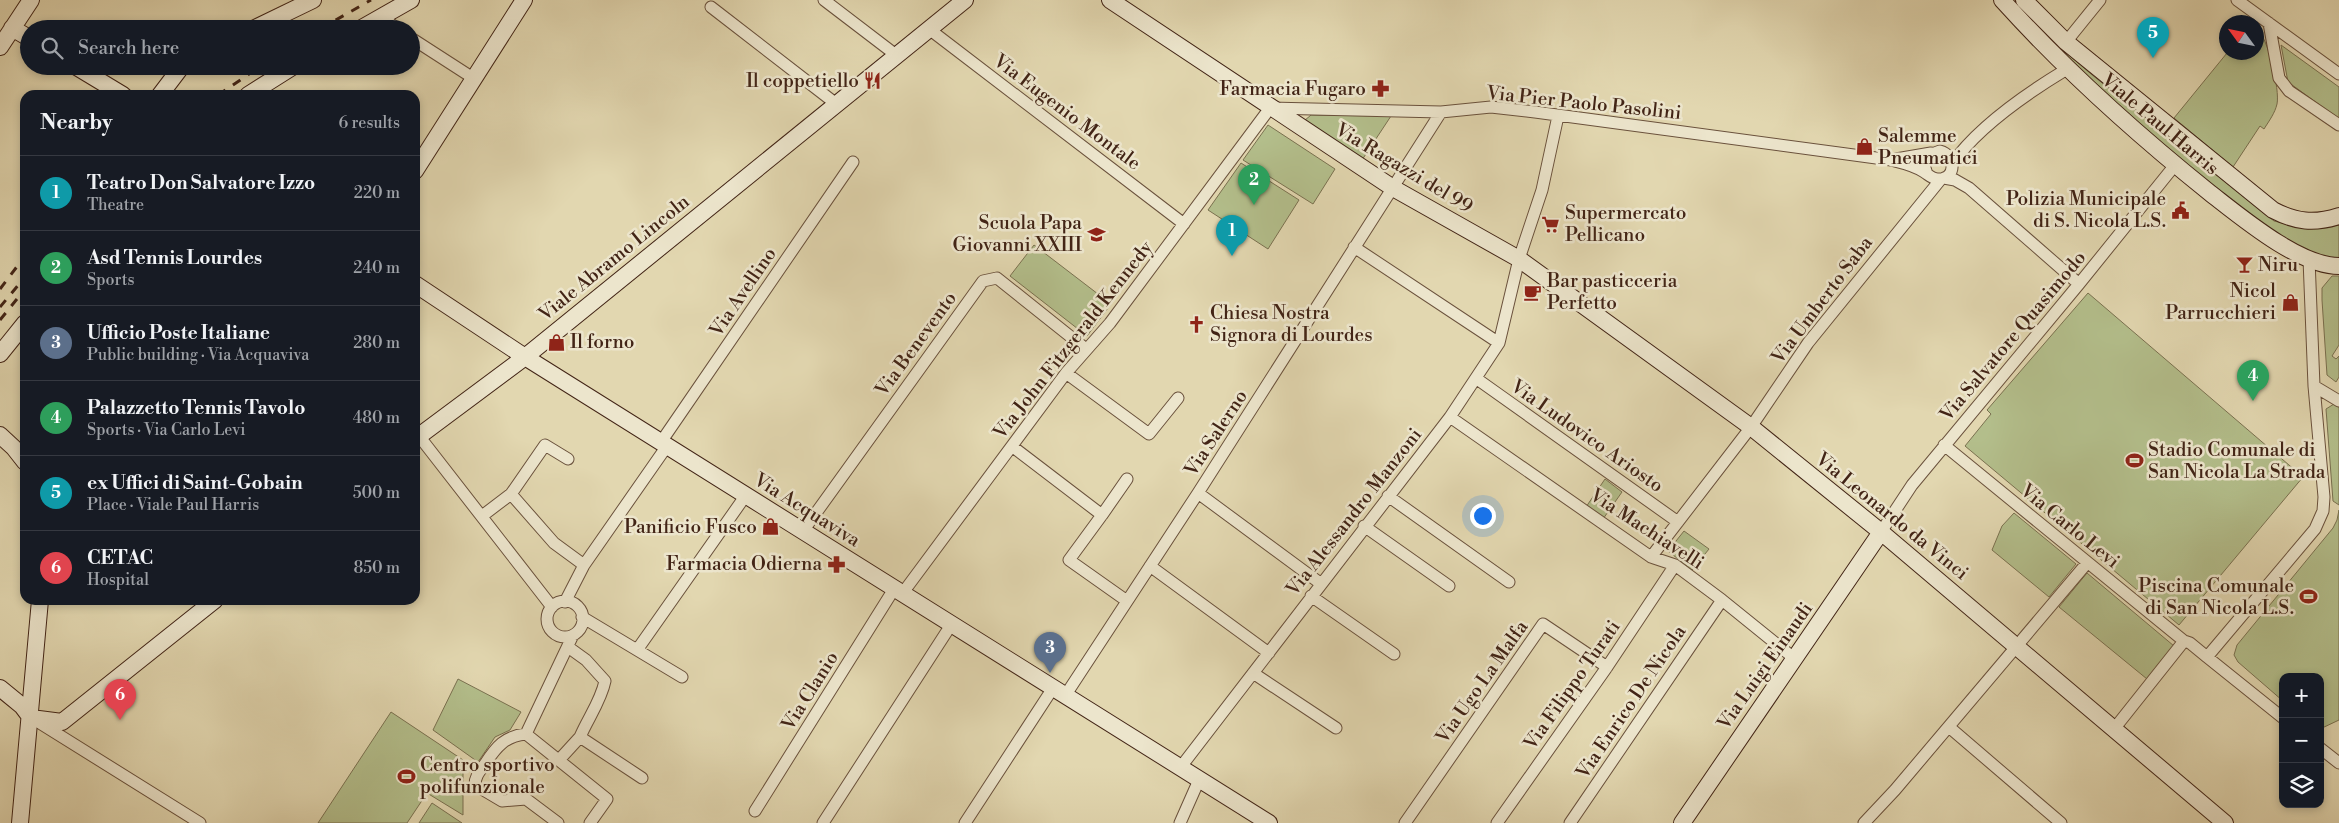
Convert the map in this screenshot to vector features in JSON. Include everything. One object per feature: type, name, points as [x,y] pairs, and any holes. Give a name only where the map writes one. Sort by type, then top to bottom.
[{"type":"street","points":[[20,37],[5,35],[31,0]]},
{"type":"street","points":[[272,20],[313,0]]},
{"type":"street","points":[[375,20],[411,0]]},
{"type":"street","points":[[420,163],[524,0]]},
{"type":"street","points":[[824,0],[896,55]]},
{"type":"street","name":"Viale Abramo Lincoln","points":[[420,436],[525,357],[964,0]]},
{"type":"street","name":"Via Ragazzi del 99","points":[[1110,0],[1393,188],[1519,259]]},
{"type":"street","name":"Viale Paul Harris","points":[[2002,0],[2066,69],[2137,134],[2175,165],[2270,238],[2308,259],[2326,266],[2339,266]]},
{"type":"street","name":"Viale Paul Harris","points":[[2024,0],[2066,42],[2273,210],[2305,222],[2323,221],[2339,216]]},
{"type":"street","points":[[2066,42],[2100,0]]},
{"type":"street","points":[[2237,0],[2339,74]]},
{"type":"street","points":[[711,7],[835,103]]},
{"type":"street","points":[[380,17],[384,20]]},
{"type":"street","points":[[2269,23],[2280,78],[2289,91],[2339,126]]},
{"type":"street","name":"Via Eugenio Montale","points":[[929,29],[1184,224]]},
{"type":"street","points":[[420,44],[473,78]]},
{"type":"street","name":"Via Pier Paolo Pasolini","points":[[1270,108],[1441,112],[1492,107],[1639,125],[1891,160],[1913,165],[1935,177],[1952,166],[1973,139],[2066,69]]},
{"type":"street","points":[[91,75],[115,90]]},
{"type":"street","points":[[164,90],[175,75]]},
{"type":"street","points":[[256,90],[280,75]]},
{"type":"street","name":"Via John Fitzgerald Kennedy","points":[[898,591],[1013,447],[1066,373],[1110,323],[1270,108]]},
{"type":"street","name":"Via Salerno","points":[[966,823],[1059,692],[1127,601],[1441,112]]},
{"type":"street","name":"Via Alessandro Manzoni","points":[[1180,768],[1269,653],[1320,583],[1450,417],[1500,343],[1519,259],[1542,190],[1558,116]]},
{"type":"street","name":"Via Pier Paolo Pasolini","points":[[1891,160],[1935,152],[1973,139]]},
{"type":"street","points":[[1935,152],[1948,155],[1952,166],[1969,188],[2079,284]]},
{"type":"street","name":"Via Umberto Saba","points":[[1651,557],[1751,427],[1808,343],[1924,198],[1935,177],[1924,165],[1935,152]]},
{"type":"street","name":"Via Avellino","points":[[565,602],[584,565],[853,162]]},
{"type":"street","name":"Via Salvatore Quasimodo","points":[[1881,532],[1912,485],[1944,445],[2079,284],[2175,165]]},
{"type":"street","points":[[1935,177],[1955,180],[1969,188]]},
{"type":"street","points":[[1354,247],[1500,343]]},
{"type":"street","name":"Via Leonardo da Vinci","points":[[1519,259],[1751,427],[1881,532],[2018,647],[2216,820]]},
{"type":"street","points":[[2208,657],[2315,529],[2323,511],[2324,497],[2314,386],[2308,259]]},
{"type":"street","name":"Via Benevento","points":[[802,531],[983,282],[997,278],[1086,349]]},
{"type":"street","name":"Via Acquaviva","points":[[420,287],[525,357],[1269,823]]},
{"type":"street","points":[[0,354],[20,329]]},
{"type":"street","points":[[1066,373],[1149,434],[1178,398]]},
{"type":"street","name":"Via Ludovico Ariosto","points":[[1477,378],[1678,522]]},
{"type":"street","points":[[2314,386],[2339,401]]},
{"type":"street","name":"Via Machiavelli","points":[[1450,417],[1651,557],[1675,565],[1795,659]]},
{"type":"street","points":[[0,435],[20,456]]},
{"type":"street","points":[[420,442],[482,516],[552,607]]},
{"type":"street","points":[[482,516],[511,494],[545,445],[568,459]]},
{"type":"street","name":"Via Carlo Levi","points":[[1944,445],[2087,563],[2279,715]]},
{"type":"street","points":[[1013,447],[1102,515]]},
{"type":"street","points":[[1127,479],[1069,560],[1127,601]]},
{"type":"street","points":[[1198,492],[1320,583]]},
{"type":"street","points":[[511,494],[554,543],[584,565]]},
{"type":"street","points":[[637,650],[746,496]]},
{"type":"street","points":[[1388,496],[1509,582]]},
{"type":"street","points":[[1364,526],[1449,586]]},
{"type":"street","name":"Via Luigi Einaudi","points":[[1682,823],[1881,532]]},
{"type":"street","points":[[1864,823],[1895,790],[2018,647],[2087,563]]},
{"type":"street","name":"Via Filippo Turati","points":[[1497,823],[1607,667],[1675,565]]},
{"type":"street","points":[[1150,566],[1269,653]]},
{"type":"street","name":"Via Clanio","points":[[755,811],[898,591]]},
{"type":"street","points":[[1310,596],[1394,654]]},
{"type":"street","name":"Via Enrico De Nicola","points":[[1570,823],[1722,600]]},
{"type":"street","points":[[526,734],[574,635],[581,627],[582,617],[578,608],[565,602],[552,607],[547,617],[549,628],[557,636],[574,635]]},
{"type":"street","points":[[20,823],[31,718],[40,605]]},
{"type":"street","points":[[31,718],[62,722],[208,605]]},
{"type":"street","points":[[582,617],[682,677]]},
{"type":"street","points":[[823,823],[951,624]]},
{"type":"street","name":"Via Ugo La Malfa","points":[[1404,823],[1543,624],[1607,667]]},
{"type":"street","points":[[2114,729],[2184,641]]},
{"type":"street","points":[[559,760],[580,737],[590,714],[602,694],[606,681],[586,660],[568,647]]},
{"type":"street","points":[[1253,673],[1336,728]]},
{"type":"street","points":[[0,688],[22,706],[31,718],[200,823]]},
{"type":"street","points":[[1949,727],[2061,823]]},
{"type":"street","points":[[558,823],[526,799],[502,801],[475,785],[475,779],[498,746],[516,735],[526,734],[607,799],[590,823]]},
{"type":"street","points":[[580,737],[642,778]]},
{"type":"street","points":[[2324,751],[2339,763]]},
{"type":"street","points":[[1180,823],[1199,780]]},
{"type":"green space","points":[[2009,0],[2013,0],[2045,34],[2091,74],[2274,221],[2308,229],[2339,225],[2339,259],[2307,256],[2165,152]]},
{"type":"green space","points":[[2264,40],[2277,88],[2277,104],[2264,129],[2260,126],[2233,167],[2174,118],[2221,60],[2264,60]]},
{"type":"green space","points":[[2281,45],[2339,87],[2339,119],[2288,82]]},
{"type":"green space","points":[[1311,115],[1391,116],[1362,160],[1304,121]]},
{"type":"green space","points":[[1268,125],[1335,169],[1313,204],[1243,160]]},
{"type":"green space","points":[[1241,163],[1299,200],[1268,249],[1208,210]]},
{"type":"green space","points":[[1034,245],[1111,304],[1087,336],[1010,276]]},
{"type":"green space","points":[[2332,276],[2339,276],[2339,345],[2332,356],[2336,359],[2339,356],[2339,377],[2336,382],[2327,375],[2322,300],[2322,288]]},
{"type":"green space","name":"Stadio Comunale di San Nicola La Strada","points":[[2088,293],[2303,477],[2179,625],[1965,446],[1991,414],[1987,410]]},
{"type":"green space","points":[[2334,404],[2339,407],[2339,505],[2333,501],[2326,409]]},
{"type":"green space","points":[[1605,479],[1622,492],[1603,519],[1586,507]]},
{"type":"green space","name":"Piscina Comunale di San Nicola L.S.","points":[[2339,510],[2339,720],[2324,727],[2324,673],[2279,673],[2279,698],[2238,662],[2234,655],[2237,645],[2333,528]]},
{"type":"green space","points":[[2014,513],[2076,564],[2049,597],[1992,550],[2002,526]]},
{"type":"green space","points":[[1684,531],[1709,549],[1692,570],[1668,551]]},
{"type":"green space","points":[[2087,573],[2174,646],[2147,679],[2059,607]]},
{"type":"green space","points":[[458,679],[521,712],[510,730],[495,737],[478,762],[433,730]]},
{"type":"green space","name":"Centro sportivo polifunzionale","points":[[391,712],[463,760],[463,815],[427,793],[407,823],[318,823]]},
{"type":"green space","points":[[432,803],[462,823],[419,823]]},
{"type":"railway","points":[[336,20],[371,0]]},
{"type":"railway","points":[[225,90],[248,75]]},
{"type":"railway","points":[[0,289],[20,263]]},
{"type":"railway","points":[[0,307],[20,283]]},
{"type":"railway","points":[[0,320],[20,295]]},
{"type":"place","name":"ex Uffici di Saint-Gobain","points":[[2153,58]]},
{"type":"place","name":"Il coppetiello","points":[[873,81]]},
{"type":"place","name":"Farmacia Fugaro","points":[[1380,89]]},
{"type":"place","name":"Salemme Pneumatici","points":[[1864,147]]},
{"type":"place","name":"Asd Tennis Lourdes","points":[[1254,205]]},
{"type":"place","name":"Polizia Municipale di S. Nicola L.S.","points":[[2180,210]]},
{"type":"place","name":"Supermercato Pellicano","points":[[1551,224]]},
{"type":"place","name":"Scuola Papa Giovanni XXIII","points":[[1096,234]]},
{"type":"place","name":"Teatro Don Salvatore Izzo","points":[[1232,256]]},
{"type":"place","name":"Niru","points":[[2244,265]]},
{"type":"place","name":"Bar pasticceria Perfetto","points":[[1533,292]]},
{"type":"place","name":"Nicol Parrucchieri","points":[[2290,302]]},
{"type":"place","name":"Chiesa Nostra Signora di Lourdes","points":[[1196,324]]},
{"type":"place","name":"Il forno","points":[[556,342]]},
{"type":"place","name":"Palazzetto Tennis Tavolo","points":[[2253,401]]},
{"type":"place","name":"Stadio Comunale di San Nicola La Strada","points":[[2134,461]]},
{"type":"place","name":"Panificio Fusco","points":[[771,527]]},
{"type":"place","name":"Farmacia Odierna","points":[[836,564]]},
{"type":"place","name":"Piscina Comunale di San Nicola L.S.","points":[[2308,597]]},
{"type":"place","name":"Ufficio Poste Italiane","points":[[1050,673]]},
{"type":"place","name":"CETAC","points":[[120,720]]},
{"type":"place","name":"Centro sportivo polifunzionale","points":[[406,776]]}]
